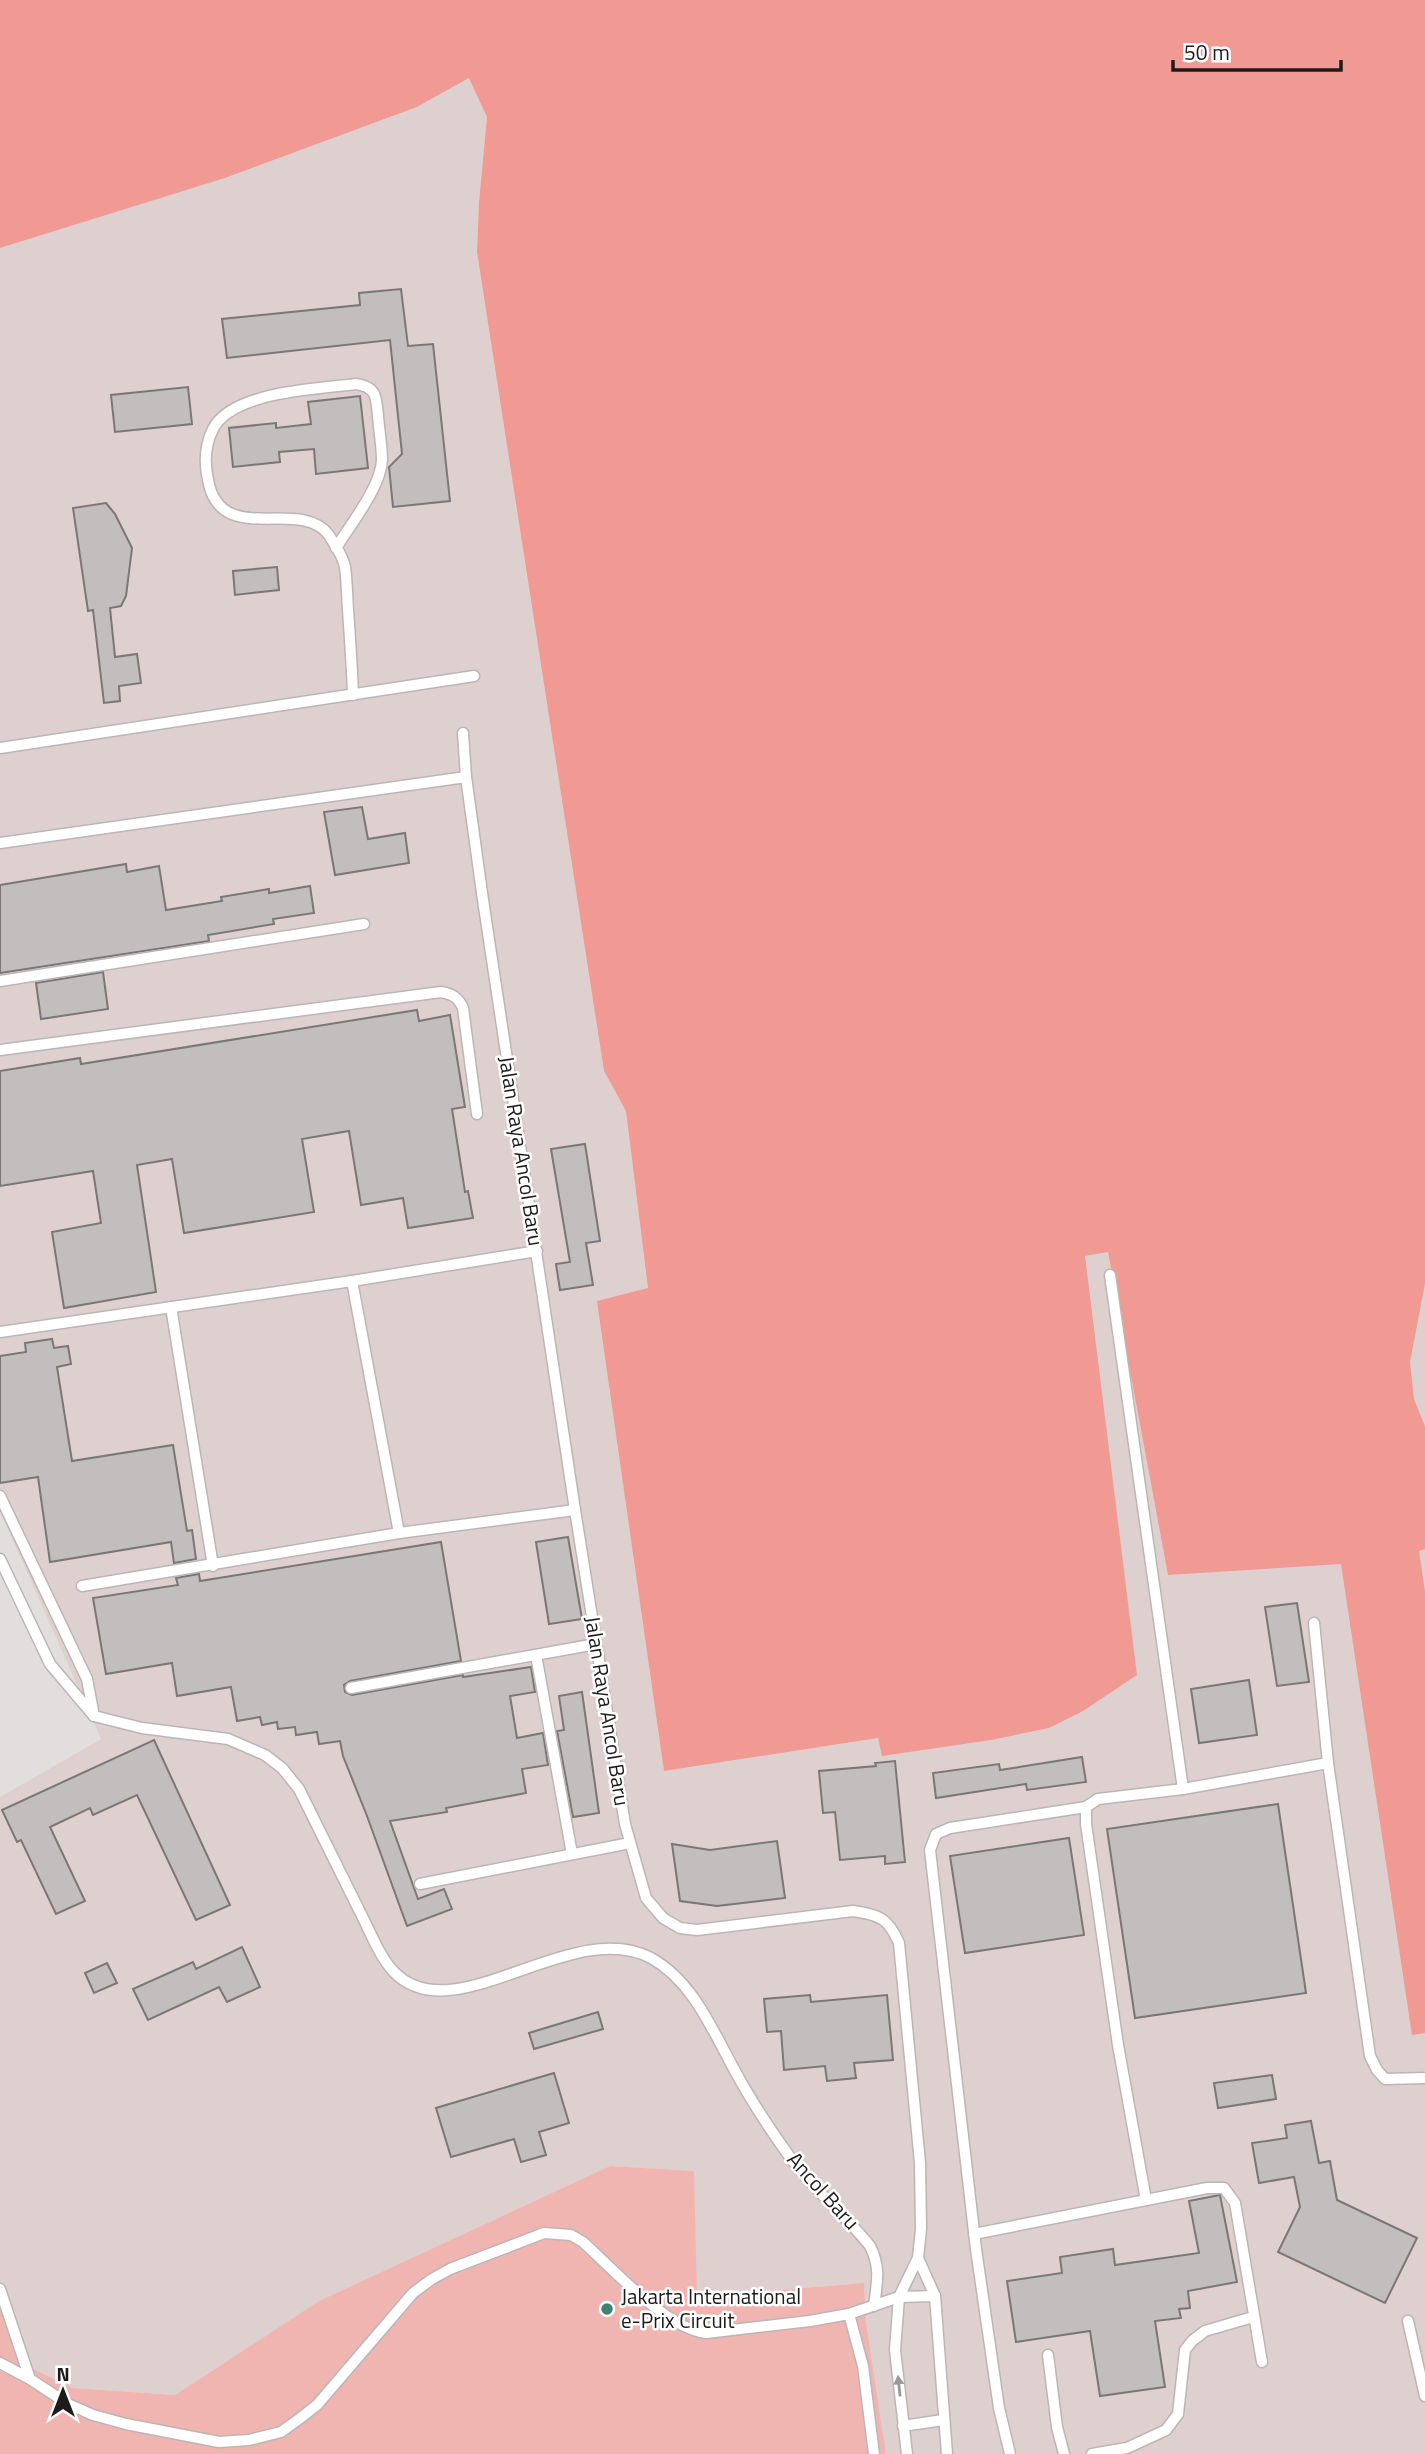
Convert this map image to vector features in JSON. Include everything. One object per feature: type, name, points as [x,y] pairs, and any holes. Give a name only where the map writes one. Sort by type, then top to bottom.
[{"type":"lane","points":[[336,548],[369,495],[382,462],[373,390],[356,384],[263,397],[239,405],[226,413],[217,421],[208,439],[205,465],[209,490],[221,507],[240,518],[306,519],[319,525],[336,548],[345,565],[354,695]]},
{"type":"lane","points":[[0,748],[474,676]]},
{"type":"lane","name":"Jalan Raya Ancol Baru","points":[[463,733],[466,777],[483,900],[575,1510],[630,1843],[646,1898],[663,1918],[680,1928],[697,1930],[853,1911],[873,1914],[892,1926],[899,1943],[920,2164],[919,2258],[935,2296],[947,2454]]},
{"type":"lane","points":[[0,844],[466,777]]},
{"type":"lane","points":[[0,981],[364,924]]},
{"type":"lane","points":[[0,1050],[441,992],[452,994],[460,1000],[463,1008],[477,1114]]},
{"type":"lane","points":[[0,1332],[537,1251]]},
{"type":"lane","points":[[1110,1275],[1183,1789]]},
{"type":"lane","points":[[352,1281],[399,1533]]},
{"type":"lane","points":[[172,1307],[213,1566]]},
{"type":"lane","points":[[0,1496],[87,1679],[94,1716]]},
{"type":"lane","points":[[82,1586],[399,1533],[575,1510]]},
{"type":"lane","points":[[0,1559],[50,1664],[94,1716]]},
{"type":"lane","points":[[1314,1623],[1328,1763],[1370,2056],[1385,2079],[1425,2078]]},
{"type":"lane","points":[[351,1688],[596,1644]]},
{"type":"lane","points":[[536,1656],[572,1854]]},
{"type":"lane","name":"Ancol Baru","points":[[94,1716],[142,1728],[228,1739],[264,1755],[282,1768],[299,1789],[377,1945],[392,1970],[407,1983],[428,1990],[458,1988],[494,1981],[569,1953],[595,1948],[623,1948],[648,1957],[672,1971],[691,1994],[741,2083],[793,2161],[870,2246],[878,2260],[874,2306]]},
{"type":"lane","points":[[1010,2454],[999,2408],[974,2234],[930,1850],[932,1841],[936,1834],[950,1828],[1086,1807],[1098,1799],[1183,1789],[1328,1763]]},
{"type":"lane","points":[[1086,1807],[1118,2045],[1146,2200]]},
{"type":"lane","points":[[420,1884],[630,1843]]},
{"type":"lane","points":[[974,2234],[1207,2188],[1224,2188],[1235,2203],[1262,2362]]},
{"type":"lane","points":[[0,2363],[68,2404],[93,2415],[219,2442],[249,2441],[281,2432],[317,2405],[413,2293],[432,2279],[466,2262],[544,2233],[571,2235],[583,2242],[647,2301],[695,2332],[810,2322],[849,2314],[899,2297],[935,2296]]},
{"type":"lane","points":[[907,2454],[895,2350],[899,2297],[919,2258]]},
{"type":"lane","points":[[0,2289],[30,2379]]},
{"type":"lane","points":[[849,2314],[863,2366],[874,2454]]},
{"type":"lane","points":[[1092,2454],[1127,2448],[1166,2430],[1178,2414],[1185,2350],[1192,2341],[1205,2331],[1254,2317]]},
{"type":"lane","points":[[1408,2321],[1425,2396]]},
{"type":"lane","points":[[1048,2355],[1056,2420],[1064,2454]]},
{"type":"lane","points":[[903,2426],[943,2420]]},
{"type":"shaded area","points":[[0,0],[1425,0],[1425,1284],[1410,1362],[1414,1399],[1425,1426],[1425,1549],[1419,1551],[1425,1591],[1425,2033],[1412,2035],[1341,1564],[1168,1575],[1108,1252],[1085,1256],[1137,1675],[1083,1711],[1049,1728],[991,1740],[882,1756],[878,1738],[664,1771],[597,1301],[648,1288],[626,1111],[604,1071],[477,252],[487,117],[469,78],[417,107],[225,178],[0,248]]},
{"type":"shaded area","points":[[470,78],[487,117],[477,252],[604,1071],[626,1111],[648,1288],[598,1301],[664,1771],[878,1738],[883,1756],[1049,1728],[1083,1710],[1137,1675],[1084,1255],[1108,1252],[1168,1575],[1425,1549],[1425,2454],[886,2454],[866,2321],[864,2283],[696,2297],[694,2171],[610,2166],[319,2301],[175,2395],[73,2388],[27,2366],[0,2391],[0,1797],[101,1739],[0,1511],[0,248],[225,178],[417,107]]},
{"type":"shaded area","points":[[1425,1284],[1425,1426],[1414,1399],[1410,1362]]},
{"type":"shaded area","name":"Jakarta International e-Prix Circuit","points":[[610,2166],[694,2171],[697,2297],[864,2283],[866,2322],[886,2454],[0,2454],[0,2310],[27,2366],[73,2388],[175,2395],[319,2301]]},
{"type":"building","points":[[401,289],[408,346],[433,344],[450,501],[393,507],[389,467],[402,454],[390,340],[227,358],[222,319],[360,305],[359,293]]},
{"type":"building","points":[[188,387],[192,424],[115,432],[111,395]]},
{"type":"building","points":[[360,396],[368,468],[316,474],[314,449],[279,452],[280,462],[233,467],[229,428],[276,423],[276,428],[311,424],[308,402]]},
{"type":"building","points":[[106,503],[115,514],[132,548],[126,596],[121,606],[110,608],[115,657],[137,654],[141,683],[119,686],[120,701],[104,703],[93,610],[88,611],[73,508]]},
{"type":"building","points":[[277,567],[279,590],[235,595],[233,571]]},
{"type":"building","points":[[362,807],[368,839],[405,833],[409,863],[335,875],[324,812]]},
{"type":"building","points":[[126,864],[127,872],[159,866],[166,910],[222,901],[221,897],[269,889],[269,893],[310,886],[314,913],[273,919],[274,924],[208,935],[209,941],[0,973],[0,885]]},
{"type":"building","points":[[103,972],[108,1009],[41,1019],[36,983]]},
{"type":"building","points":[[417,1010],[419,1021],[450,1015],[465,1107],[452,1109],[465,1192],[468,1191],[473,1218],[408,1228],[403,1198],[361,1205],[349,1131],[302,1139],[314,1212],[184,1233],[172,1159],[137,1165],[156,1292],[64,1308],[52,1232],[101,1223],[93,1171],[0,1186],[0,1071],[80,1058],[81,1064]]},
{"type":"building","points":[[585,1144],[600,1241],[586,1243],[593,1285],[560,1290],[556,1264],[570,1262],[551,1149]]},
{"type":"building","points":[[52,1339],[54,1348],[68,1346],[71,1364],[57,1367],[72,1461],[173,1445],[187,1531],[192,1530],[196,1559],[174,1563],[171,1542],[50,1562],[38,1477],[0,1483],[0,1356],[26,1352],[25,1343]]},
{"type":"building","points":[[568,1537],[582,1619],[549,1624],[536,1542]]},
{"type":"building","points":[[441,1542],[461,1661],[350,1681],[344,1685],[345,1692],[352,1695],[463,1675],[531,1667],[535,1692],[510,1696],[517,1738],[543,1733],[548,1765],[522,1769],[526,1793],[446,1808],[447,1812],[390,1821],[418,1899],[444,1889],[452,1909],[407,1926],[343,1756],[340,1741],[319,1744],[317,1732],[296,1735],[295,1727],[278,1729],[277,1722],[262,1725],[260,1717],[237,1721],[231,1687],[177,1696],[172,1663],[106,1674],[93,1598],[178,1585],[176,1578],[199,1574],[200,1581]]},
{"type":"building","points":[[1297,1603],[1309,1682],[1277,1686],[1265,1607]]},
{"type":"building","points":[[1249,1680],[1257,1735],[1199,1743],[1191,1689]]},
{"type":"building","points":[[582,1692],[599,1813],[573,1817],[557,1731],[564,1730],[559,1696]]},
{"type":"building","points":[[154,1740],[230,1905],[196,1920],[137,1795],[93,1815],[90,1808],[50,1827],[85,1901],[56,1914],[21,1840],[17,1842],[2,1810]]},
{"type":"building","points":[[1082,1757],[1086,1782],[1027,1790],[1026,1784],[936,1798],[933,1773],[999,1764],[1000,1770]]},
{"type":"building","points":[[895,1761],[905,1862],[885,1864],[885,1856],[840,1860],[835,1812],[823,1813],[819,1771],[876,1766],[875,1763]]},
{"type":"building","points":[[1278,1804],[1306,1993],[1135,2018],[1107,1829]]},
{"type":"building","points":[[1069,1838],[1084,1935],[965,1953],[950,1856]]},
{"type":"building","points":[[777,1841],[785,1898],[717,1906],[680,1901],[672,1844],[710,1850]]},
{"type":"building","points":[[242,1947],[260,1987],[227,2002],[219,1987],[148,2020],[133,1989],[193,1962],[196,1969]]},
{"type":"building","points":[[107,1963],[117,1983],[94,1993],[85,1973]]},
{"type":"building","points":[[810,1995],[811,2002],[887,1995],[893,2060],[854,2063],[856,2078],[827,2081],[825,2066],[784,2070],[781,2031],[767,2032],[764,1999]]},
{"type":"building","points":[[598,2012],[603,2029],[534,2049],[529,2033]]},
{"type":"building","points":[[554,2073],[569,2123],[539,2132],[546,2155],[521,2162],[514,2139],[451,2157],[436,2108]]},
{"type":"building","points":[[1272,2075],[1276,2099],[1218,2108],[1214,2083]]},
{"type":"building","points":[[1311,2121],[1319,2163],[1330,2161],[1337,2200],[1417,2238],[1385,2303],[1278,2252],[1300,2207],[1294,2177],[1259,2183],[1252,2143],[1287,2138],[1285,2125]]},
{"type":"building","points":[[1220,2195],[1237,2282],[1188,2291],[1190,2308],[1179,2309],[1181,2318],[1155,2321],[1165,2387],[1100,2396],[1090,2331],[1016,2342],[1007,2281],[1062,2273],[1060,2257],[1113,2249],[1115,2265],[1199,2253],[1189,2201]]},
{"type":"place","name":"Jakarta International e-Prix Circuit","points":[[607,2309]]}]
